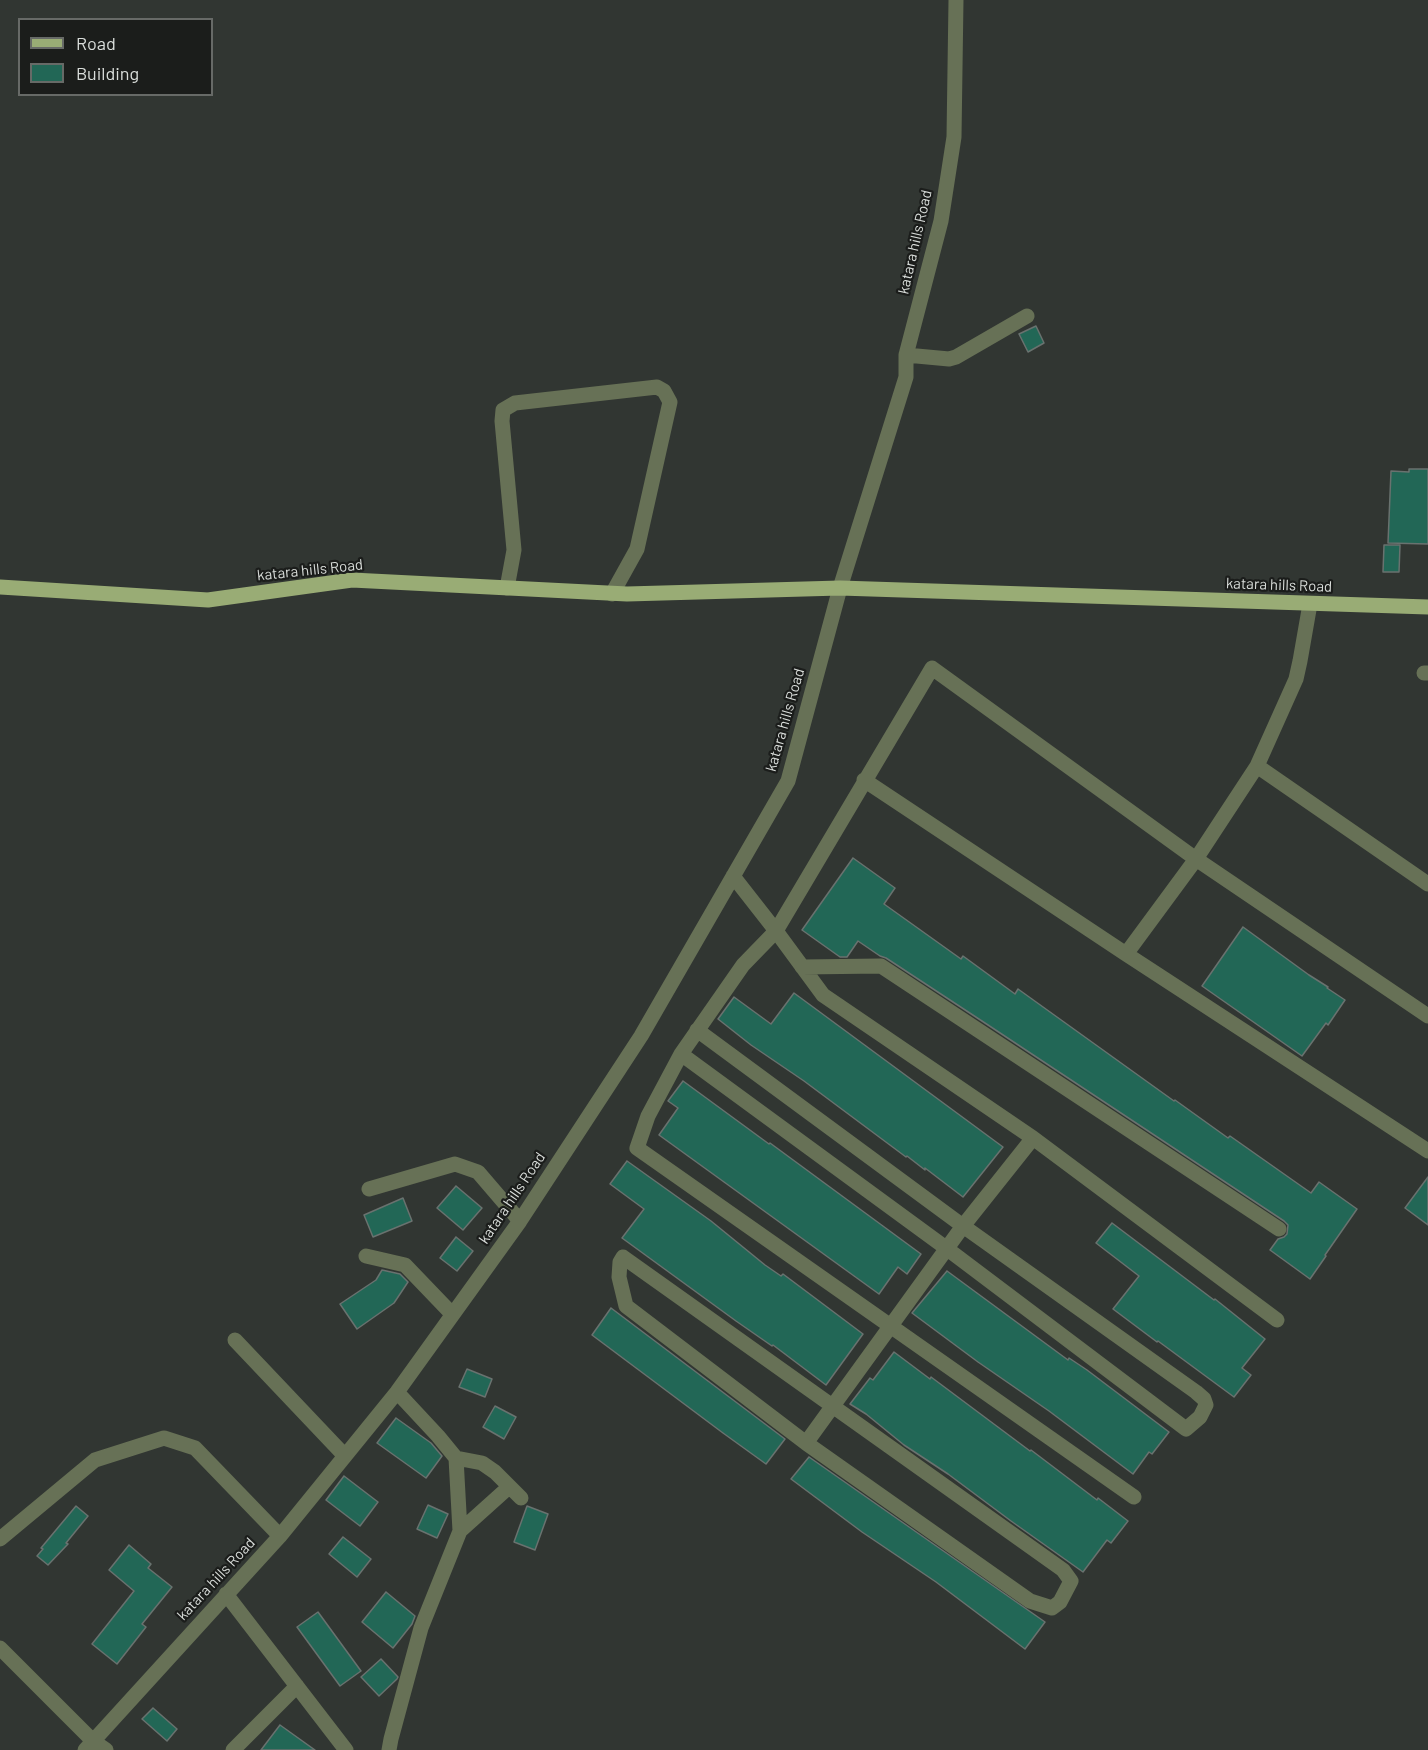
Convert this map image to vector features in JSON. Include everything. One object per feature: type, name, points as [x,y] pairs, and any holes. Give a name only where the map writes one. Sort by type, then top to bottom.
[{"type":"main road","name":"katara hills Road","points":[[0,587],[208,600],[352,580],[612,594],[840,588],[1428,608]]},
{"type":"street","name":"katara hills Road","points":[[89,1746],[280,1536],[397,1392],[519,1221],[641,1035],[788,781],[840,588],[906,377],[906,355],[940,221],[954,137],[956,0]]},
{"type":"street","points":[[906,355],[950,359],[1027,316]]},
{"type":"street","points":[[507,588],[514,550],[502,422],[503,410],[515,403],[657,387],[664,392],[669,402],[637,549],[612,594]]},
{"type":"street","points":[[1126,954],[1197,859],[1257,766],[1296,679],[1310,604]]},
{"type":"street","points":[[1134,1497],[637,1148],[648,1116],[681,1054],[743,965],[776,931],[932,668],[1197,859],[1428,1016]]},
{"type":"street","points":[[1257,766],[1428,884]]},
{"type":"street","points":[[864,780],[1428,1151]]},
{"type":"street","points":[[733,876],[823,994],[1033,1138],[1277,1320]]},
{"type":"street","points":[[802,967],[881,966],[1279,1229]]},
{"type":"street","points":[[681,1054],[946,1248],[1186,1430],[1200,1417],[1206,1405],[1204,1399],[1196,1392],[963,1226],[697,1030]]},
{"type":"street","points":[[806,1443],[946,1248],[1033,1138]]},
{"type":"street","points":[[369,1189],[455,1164],[478,1173],[519,1221]]},
{"type":"street","points":[[366,1256],[405,1265],[452,1314]]},
{"type":"street","points":[[623,1257],[833,1406],[1063,1570],[1071,1581],[1060,1602],[1052,1608],[1030,1600],[806,1443],[626,1306],[619,1277],[620,1262],[623,1257]]},
{"type":"street","points":[[235,1340],[345,1456]]},
{"type":"street","points":[[377,1750],[390,1744],[421,1628],[460,1531],[456,1458],[397,1392]]},
{"type":"street","points":[[0,1539],[95,1460],[164,1438],[195,1448],[280,1536]]},
{"type":"street","points":[[456,1458],[482,1463],[495,1472],[521,1498]]},
{"type":"street","points":[[460,1531],[509,1487]]},
{"type":"street","points":[[226,1593],[346,1750]]},
{"type":"street","points":[[0,1648],[89,1746],[106,1750]]},
{"type":"street","points":[[233,1750],[297,1686]]},
{"type":"building","points":[[1036,326],[1044,343],[1028,352],[1019,334]]},
{"type":"building","points":[[1409,469],[1428,469],[1428,544],[1388,543],[1391,471],[1409,472]]},
{"type":"building","points":[[1384,545],[1400,545],[1399,572],[1383,572]]},
{"type":"building","points":[[853,858],[895,888],[884,904],[961,959],[963,956],[1015,994],[1018,989],[1174,1101],[1228,1138],[1230,1136],[1311,1193],[1319,1182],[1357,1209],[1310,1279],[1270,1250],[1278,1239],[1287,1234],[1288,1225],[1284,1221],[858,941],[847,957],[840,957],[802,930]]},
{"type":"building","points":[[1243,927],[1345,1000],[1302,1056],[1202,986]]},
{"type":"building","points":[[794,993],[1003,1147],[963,1197],[718,1019],[734,997],[771,1024]]},
{"type":"building","points":[[683,1081],[921,1254],[907,1274],[898,1267],[879,1294],[659,1135],[678,1108],[668,1101]]},
{"type":"building","points":[[627,1161],[711,1221],[765,1265],[781,1276],[783,1274],[863,1334],[826,1385],[622,1238],[644,1209],[610,1184]]},
{"type":"building","points":[[1428,1177],[1428,1225],[1405,1208]]},
{"type":"building","points":[[456,1186],[482,1208],[463,1230],[437,1208]]},
{"type":"building","points":[[403,1198],[412,1221],[373,1237],[364,1215]]},
{"type":"building","points":[[1112,1223],[1265,1339],[1242,1368],[1251,1375],[1234,1397],[1113,1309],[1139,1276],[1096,1243]]},
{"type":"building","points":[[456,1237],[473,1251],[457,1271],[440,1258]]},
{"type":"building","points":[[382,1270],[400,1274],[408,1282],[394,1303],[357,1329],[340,1304],[376,1280]]},
{"type":"building","points":[[947,1271],[1068,1360],[1069,1358],[1087,1370],[1169,1432],[1152,1454],[1149,1452],[1133,1474],[912,1313]]},
{"type":"building","points":[[611,1308],[785,1439],[766,1464],[592,1335]]},
{"type":"building","points":[[894,1352],[1128,1521],[1111,1543],[1107,1540],[1083,1572],[850,1404],[870,1378],[873,1380]]},
{"type":"building","points":[[467,1369],[492,1379],[485,1397],[459,1387]]},
{"type":"building","points":[[495,1406],[516,1417],[504,1439],[483,1427]]},
{"type":"building","points":[[396,1418],[431,1443],[442,1456],[426,1478],[377,1443]]},
{"type":"building","points":[[809,1457],[1045,1622],[1025,1649],[936,1582],[862,1532],[791,1479]]},
{"type":"building","points":[[344,1476],[378,1502],[360,1526],[326,1500]]},
{"type":"building","points":[[428,1505],[448,1514],[437,1538],[417,1529]]},
{"type":"building","points":[[76,1506],[88,1516],[66,1543],[68,1544],[48,1565],[37,1556]]},
{"type":"building","points":[[527,1506],[548,1514],[535,1550],[514,1542]]},
{"type":"building","points":[[343,1537],[371,1559],[357,1577],[329,1554]]},
{"type":"building","points":[[129,1545],[151,1564],[148,1568],[172,1587],[142,1624],[146,1627],[117,1664],[92,1644],[134,1591],[109,1570]]},
{"type":"building","points":[[386,1592],[415,1616],[412,1624],[393,1648],[362,1622]]},
{"type":"building","points":[[318,1612],[361,1671],[340,1686],[297,1627]]},
{"type":"building","points":[[381,1659],[398,1677],[379,1696],[361,1677]]},
{"type":"building","points":[[153,1708],[177,1729],[167,1741],[142,1719]]},
{"type":"building","points":[[280,1725],[315,1750],[261,1750]]}]
